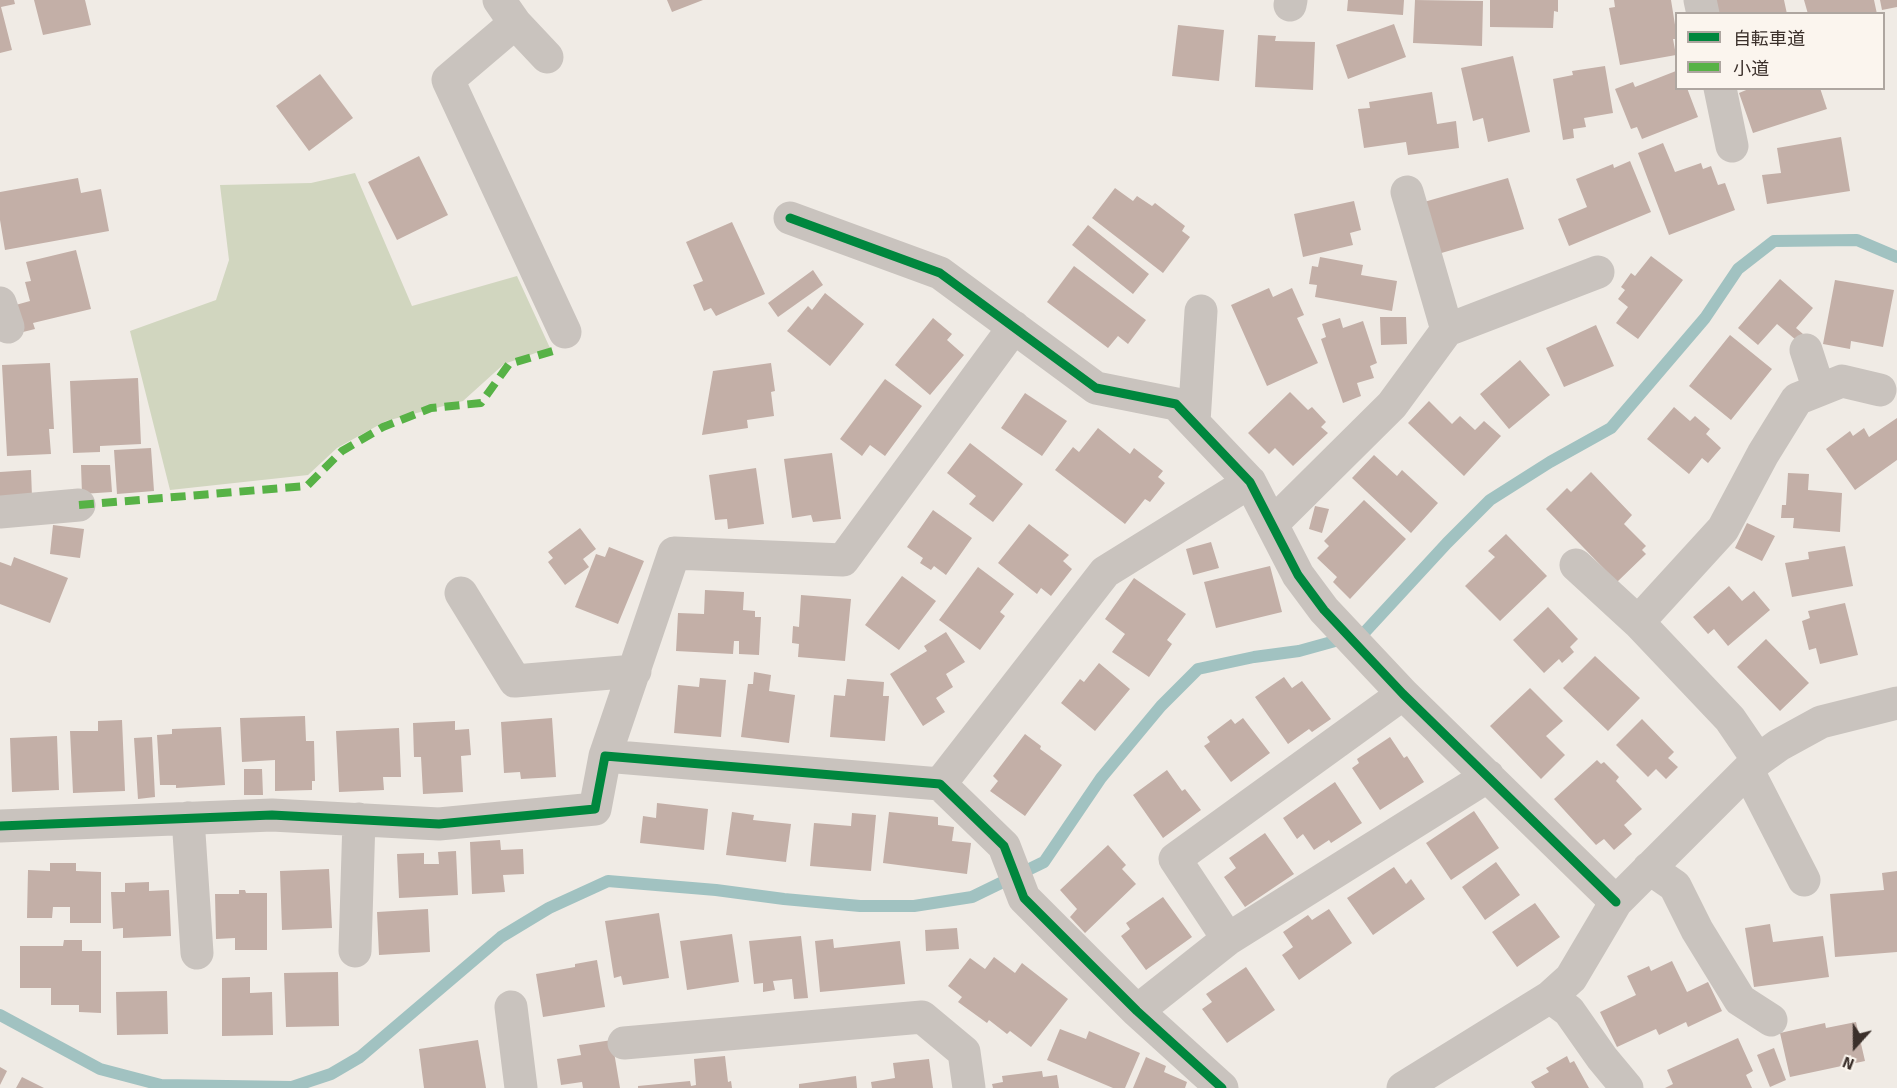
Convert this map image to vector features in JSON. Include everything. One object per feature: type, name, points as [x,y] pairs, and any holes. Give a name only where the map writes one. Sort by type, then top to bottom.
[{"type":"street","points":[[547,57],[507,12],[448,80],[565,332]]},
{"type":"street","points":[[1720,90],[1732,146]]},
{"type":"street","points":[[1407,192],[1447,330]]},
{"type":"street","points":[[790,219],[940,273],[1096,388],[1176,404],[1250,482],[1298,575],[1324,610],[1403,694],[1616,902]]},
{"type":"street","points":[[1272,525],[1392,405],[1447,330],[1598,272]]},
{"type":"street","points":[[1194,422],[1201,310]]},
{"type":"street","points":[[0,826],[272,815],[439,824],[595,809],[605,756],[674,553],[843,560],[1014,327]]},
{"type":"street","points":[[1806,350],[1819,390]]},
{"type":"street","points":[[1638,622],[1723,529],[1763,454],[1797,399],[1842,381],[1880,390]]},
{"type":"street","points":[[940,784],[1105,572],[1250,482]]},
{"type":"street","points":[[0,512],[79,506]]},
{"type":"street","points":[[1576,565],[1638,622],[1730,719],[1804,880]]},
{"type":"street","points":[[461,593],[515,681],[634,671]]},
{"type":"street","points":[[1228,939],[1175,859],[1403,694]]},
{"type":"street","points":[[1403,1088],[1550,997],[1571,978],[1616,902],[1753,766],[1779,745],[1821,722],[1897,703]]},
{"type":"street","points":[[605,756],[940,784],[1004,846],[1024,898],[1137,1011],[1222,1088]]},
{"type":"street","points":[[1137,1011],[1228,939],[1488,776]]},
{"type":"street","points":[[188,818],[197,952]]},
{"type":"street","points":[[355,951],[359,819]]},
{"type":"street","points":[[1649,868],[1675,886],[1697,930],[1740,1000],[1771,1020]]},
{"type":"street","points":[[1550,997],[1569,1011],[1602,1058],[1627,1088]]},
{"type":"street","points":[[511,1006],[521,1088]]},
{"type":"street","points":[[624,1043],[922,1017],[964,1052],[969,1088]]},
{"type":"green space","points":[[355,173],[412,306],[517,276],[550,348],[504,364],[463,401],[386,421],[337,448],[308,475],[170,490],[130,331],[216,300],[229,260],[220,185],[311,183]]},
{"type":"building","points":[[0,0],[14,0],[15,4],[1,7],[12,50],[0,53]]},
{"type":"building","points":[[34,0],[85,0],[91,25],[43,35]]},
{"type":"building","points":[[667,0],[703,0],[672,12]]},
{"type":"building","points":[[1348,0],[1404,0],[1403,15],[1347,11]]},
{"type":"building","points":[[1415,0],[1483,1],[1482,46],[1413,43]]},
{"type":"building","points":[[1490,0],[1558,0],[1558,12],[1554,11],[1553,28],[1490,27]]},
{"type":"building","points":[[1614,0],[1671,0],[1675,25],[1675,39],[1673,39],[1675,55],[1620,65],[1609,8],[1615,7]]},
{"type":"building","points":[[1715,0],[1784,0],[1787,12],[1718,12]]},
{"type":"building","points":[[1804,0],[1874,0],[1877,12],[1807,12]]},
{"type":"building","points":[[1880,0],[1897,0],[1897,7],[1882,10]]},
{"type":"building","points":[[1394,24],[1406,57],[1348,79],[1336,45]]},
{"type":"building","points":[[1178,25],[1224,30],[1219,81],[1172,76]]},
{"type":"building","points":[[1258,35],[1276,36],[1275,41],[1315,42],[1313,90],[1255,87]]},
{"type":"building","points":[[1513,56],[1530,132],[1488,142],[1483,118],[1473,121],[1461,68]]},
{"type":"building","points":[[1605,66],[1613,113],[1584,118],[1586,127],[1573,129],[1574,138],[1563,140],[1553,79],[1573,75],[1572,71]]},
{"type":"building","points":[[1675,71],[1675,90],[1688,90],[1698,117],[1642,139],[1637,127],[1631,129],[1615,89],[1633,82],[1635,87]]},
{"type":"building","points":[[320,74],[353,118],[309,151],[276,106]]},
{"type":"building","points":[[1746,90],[1821,90],[1827,109],[1753,133],[1739,93]]},
{"type":"building","points":[[1432,92],[1437,124],[1456,121],[1459,148],[1408,155],[1406,142],[1364,148],[1358,109],[1370,108],[1369,102]]},
{"type":"building","points":[[1841,137],[1850,191],[1767,204],[1762,175],[1781,173],[1777,148]]},
{"type":"building","points":[[1663,143],[1675,172],[1701,163],[1703,169],[1711,166],[1718,185],[1725,183],[1735,210],[1669,235],[1638,153]]},
{"type":"building","points":[[419,156],[448,215],[397,240],[368,182]]},
{"type":"building","points":[[1630,161],[1651,212],[1569,246],[1558,219],[1587,207],[1576,179],[1613,164],[1614,168]]},
{"type":"building","points":[[78,178],[81,193],[101,189],[109,231],[5,250],[0,220],[0,192]]},
{"type":"building","points":[[1508,178],[1524,229],[1438,254],[1424,202]]},
{"type":"building","points":[[1115,188],[1133,201],[1137,196],[1152,206],[1155,203],[1185,226],[1182,231],[1190,237],[1163,273],[1092,218]]},
{"type":"building","points":[[1354,201],[1361,230],[1350,233],[1353,245],[1303,257],[1294,214]]},
{"type":"building","points":[[732,222],[765,294],[716,316],[711,308],[704,311],[693,285],[703,281],[686,242]]},
{"type":"building","points":[[1088,225],[1149,274],[1133,294],[1072,245]]},
{"type":"building","points":[[76,250],[91,309],[33,323],[35,329],[19,333],[12,306],[30,301],[25,282],[31,281],[26,262]]},
{"type":"building","points":[[1651,256],[1683,280],[1638,339],[1616,323],[1628,307],[1618,299],[1625,290],[1621,287],[1631,273],[1635,276]]},
{"type":"building","points":[[1320,257],[1363,265],[1361,275],[1397,281],[1392,311],[1315,297],[1317,285],[1309,284],[1312,266],[1318,267]]},
{"type":"building","points":[[1074,266],[1146,320],[1128,344],[1118,336],[1108,348],[1047,302]]},
{"type":"building","points":[[813,270],[823,285],[778,317],[768,303]]},
{"type":"building","points":[[1780,279],[1813,308],[1796,328],[1803,334],[1796,340],[1777,324],[1758,345],[1738,328]]},
{"type":"building","points":[[1835,280],[1894,290],[1883,347],[1851,341],[1850,349],[1823,344]]},
{"type":"building","points":[[1269,288],[1273,297],[1292,288],[1304,315],[1297,318],[1318,363],[1267,386],[1231,305]]},
{"type":"building","points":[[825,293],[864,324],[830,366],[787,331],[808,306],[812,310]]},
{"type":"building","points":[[1380,317],[1406,317],[1407,344],[1381,345]]},
{"type":"building","points":[[933,318],[952,334],[947,340],[964,355],[930,395],[895,365]]},
{"type":"building","points":[[1340,318],[1343,328],[1363,321],[1377,363],[1370,366],[1374,378],[1357,383],[1361,396],[1343,403],[1321,339],[1326,337],[1322,324]]},
{"type":"building","points":[[1596,325],[1614,366],[1564,387],[1546,348]]},
{"type":"building","points":[[1730,335],[1772,369],[1731,420],[1689,386]]},
{"type":"building","points":[[1520,360],[1550,395],[1509,429],[1480,394]]},
{"type":"building","points":[[50,363],[54,429],[49,429],[51,454],[7,456],[2,365]]},
{"type":"building","points":[[771,363],[775,391],[771,392],[774,416],[747,420],[748,428],[702,435],[713,371]]},
{"type":"building","points":[[138,378],[141,444],[100,446],[100,452],[73,453],[70,381]]},
{"type":"building","points":[[885,379],[922,406],[885,456],[870,445],[862,456],[840,439]]},
{"type":"building","points":[[1290,392],[1308,410],[1312,407],[1326,422],[1321,427],[1328,433],[1293,466],[1275,448],[1269,454],[1248,433]]},
{"type":"building","points":[[1025,393],[1067,421],[1042,456],[1001,428]]},
{"type":"building","points":[[1429,401],[1452,424],[1460,416],[1475,430],[1484,421],[1501,436],[1464,476],[1408,423]]},
{"type":"building","points":[[1674,407],[1690,421],[1695,416],[1710,429],[1706,434],[1721,448],[1708,463],[1702,458],[1689,474],[1647,439]]},
{"type":"building","points":[[1897,418],[1897,460],[1855,490],[1826,449],[1850,431],[1853,436],[1864,428],[1869,437]]},
{"type":"building","points":[[1098,428],[1130,454],[1134,448],[1163,471],[1158,477],[1165,483],[1150,502],[1145,499],[1125,524],[1055,470],[1073,447],[1079,452]]},
{"type":"building","points":[[970,443],[1023,484],[993,522],[969,504],[976,496],[947,473]]},
{"type":"building","points":[[151,448],[154,491],[117,494],[114,450]]},
{"type":"building","points":[[832,453],[841,519],[813,522],[811,515],[792,518],[784,459]]},
{"type":"building","points":[[1374,455],[1397,476],[1402,470],[1438,503],[1411,533],[1352,478]]},
{"type":"building","points":[[81,465],[110,465],[112,492],[82,494]]},
{"type":"building","points":[[756,468],[764,524],[728,529],[727,519],[715,520],[709,475]]},
{"type":"building","points":[[31,470],[32,497],[0,499],[0,472]]},
{"type":"building","points":[[1591,472],[1632,515],[1624,524],[1646,546],[1642,550],[1646,554],[1617,582],[1546,509],[1567,488],[1571,492]]},
{"type":"building","points":[[1788,473],[1809,474],[1808,490],[1842,493],[1840,532],[1793,528],[1794,518],[1781,518],[1782,505],[1786,505]]},
{"type":"building","points":[[1364,500],[1406,539],[1350,599],[1333,582],[1337,577],[1317,558],[1329,546],[1324,541]]},
{"type":"building","points":[[1315,506],[1329,509],[1322,533],[1309,529]]},
{"type":"building","points":[[933,510],[972,538],[946,575],[934,566],[931,570],[920,563],[923,558],[907,547]]},
{"type":"building","points":[[1747,523],[1775,536],[1762,561],[1735,548]]},
{"type":"building","points":[[1029,524],[1069,555],[1063,561],[1072,569],[1051,596],[1041,588],[1037,594],[998,563]]},
{"type":"building","points":[[53,525],[84,529],[80,558],[50,554]]},
{"type":"building","points":[[580,528],[596,549],[583,559],[589,567],[565,585],[548,562],[553,558],[548,552]]},
{"type":"building","points":[[1506,534],[1547,576],[1500,621],[1465,586],[1495,557],[1488,551]]},
{"type":"building","points":[[1211,542],[1219,568],[1193,575],[1186,549]]},
{"type":"building","points":[[1845,546],[1853,586],[1792,597],[1785,563],[1809,559],[1808,552]]},
{"type":"building","points":[[609,547],[644,561],[618,624],[575,607],[596,554],[605,557]]},
{"type":"building","points":[[14,557],[68,578],[50,623],[0,604],[0,562],[11,566]]},
{"type":"building","points":[[1270,566],[1282,612],[1216,628],[1204,582]]},
{"type":"building","points":[[978,567],[1014,594],[1000,612],[1005,616],[980,650],[939,620]]},
{"type":"building","points":[[902,576],[936,601],[899,650],[865,625]]},
{"type":"building","points":[[1134,578],[1186,614],[1167,640],[1172,644],[1149,677],[1112,652],[1125,634],[1105,619]]},
{"type":"building","points":[[1729,586],[1742,601],[1754,591],[1770,610],[1728,646],[1714,629],[1708,634],[1693,617]]},
{"type":"building","points":[[705,590],[744,592],[743,610],[755,611],[755,617],[761,617],[759,655],[739,654],[739,641],[734,641],[733,654],[676,651],[678,613],[704,614]]},
{"type":"building","points":[[801,595],[851,599],[845,661],[798,657],[799,644],[792,643],[793,626],[799,627]]},
{"type":"building","points":[[1845,603],[1858,655],[1820,664],[1816,648],[1809,650],[1802,621],[1810,618],[1808,611]]},
{"type":"building","points":[[1548,607],[1578,639],[1570,647],[1574,652],[1562,663],[1559,659],[1544,673],[1513,640]]},
{"type":"building","points":[[946,632],[965,662],[946,674],[953,687],[936,698],[945,712],[923,726],[890,674],[927,651],[924,646]]},
{"type":"building","points":[[1766,639],[1809,683],[1780,711],[1737,667]]},
{"type":"building","points":[[1595,656],[1640,698],[1608,731],[1563,688]]},
{"type":"building","points":[[1099,663],[1130,689],[1095,731],[1061,703],[1080,679],[1084,682]]},
{"type":"building","points":[[754,672],[771,675],[769,691],[795,695],[789,743],[741,737],[748,684],[753,684]]},
{"type":"building","points":[[1284,677],[1292,688],[1302,681],[1331,719],[1312,732],[1309,729],[1288,744],[1255,697]]},
{"type":"building","points":[[700,678],[726,680],[721,737],[674,733],[678,685],[699,687]]},
{"type":"building","points":[[847,679],[884,682],[883,696],[889,696],[885,741],[830,737],[834,695],[845,696]]},
{"type":"building","points":[[1530,688],[1563,721],[1546,736],[1565,755],[1541,779],[1490,726]]},
{"type":"building","points":[[305,716],[306,741],[314,741],[315,781],[312,781],[312,790],[275,791],[275,760],[242,762],[240,718]]},
{"type":"building","points":[[552,718],[556,777],[521,779],[520,772],[504,773],[501,722]]},
{"type":"building","points":[[1243,718],[1270,753],[1231,782],[1204,746],[1210,742],[1207,737],[1231,719],[1235,724]]},
{"type":"building","points":[[1642,719],[1674,752],[1668,758],[1678,767],[1666,779],[1656,769],[1648,777],[1616,745]]},
{"type":"building","points":[[122,720],[125,791],[73,793],[70,731],[98,731],[98,721]]},
{"type":"building","points":[[455,721],[455,730],[469,729],[471,755],[461,756],[463,792],[423,794],[421,757],[414,757],[413,723]]},
{"type":"building","points":[[221,727],[225,785],[176,788],[176,785],[160,785],[157,735],[172,734],[172,729]]},
{"type":"building","points":[[399,728],[401,777],[383,777],[384,790],[339,792],[336,731]]},
{"type":"building","points":[[1025,734],[1041,746],[1040,749],[1062,765],[1025,816],[990,791],[998,781],[993,776]]},
{"type":"building","points":[[57,736],[59,790],[12,792],[10,738]]},
{"type":"building","points":[[152,737],[155,797],[138,799],[134,738]]},
{"type":"building","points":[[1390,737],[1404,758],[1407,756],[1424,782],[1380,810],[1352,768],[1359,763],[1357,759]]},
{"type":"building","points":[[1597,760],[1601,764],[1604,762],[1619,777],[1616,781],[1642,809],[1624,825],[1632,834],[1614,850],[1604,839],[1596,845],[1554,799]]},
{"type":"building","points":[[244,769],[262,769],[263,795],[244,795]]},
{"type":"building","points":[[1167,770],[1182,791],[1185,789],[1201,810],[1163,838],[1133,795]]},
{"type":"building","points":[[1335,782],[1362,823],[1331,843],[1329,840],[1314,850],[1303,834],[1297,839],[1283,818]]},
{"type":"building","points":[[657,803],[708,809],[704,850],[640,843],[643,816],[656,818]]},
{"type":"building","points":[[1474,811],[1499,848],[1451,880],[1426,843]]},
{"type":"building","points":[[732,812],[754,815],[753,820],[791,824],[786,862],[726,855]]},
{"type":"building","points":[[889,812],[938,817],[938,825],[954,827],[952,841],[971,843],[967,874],[883,863]]},
{"type":"building","points":[[852,813],[876,815],[871,871],[810,866],[814,823],[851,826]]},
{"type":"building","points":[[1265,833],[1294,874],[1245,907],[1224,877],[1236,868],[1229,858]]},
{"type":"building","points":[[500,840],[501,850],[523,849],[524,874],[503,875],[505,892],[472,894],[470,842]]},
{"type":"building","points":[[1108,845],[1126,865],[1122,869],[1136,884],[1085,933],[1070,917],[1077,909],[1060,890]]},
{"type":"building","points":[[456,851],[458,895],[399,898],[397,854],[424,853],[424,864],[439,864],[438,852]]},
{"type":"building","points":[[1496,862],[1520,895],[1485,920],[1462,887]]},
{"type":"building","points":[[50,863],[76,863],[76,871],[101,872],[101,923],[70,923],[70,907],[53,907],[52,918],[27,918],[28,870],[50,871]]},
{"type":"building","points":[[1394,867],[1406,884],[1411,879],[1425,899],[1373,935],[1347,898]]},
{"type":"building","points":[[329,869],[332,928],[282,930],[280,871]]},
{"type":"building","points":[[1897,871],[1897,952],[1835,957],[1830,894],[1884,890],[1882,873]]},
{"type":"building","points":[[149,882],[149,891],[169,890],[171,936],[123,938],[123,928],[113,929],[111,892],[125,892],[125,883]]},
{"type":"building","points":[[239,890],[245,890],[246,893],[267,893],[267,950],[235,950],[235,938],[216,939],[215,894],[239,894]]},
{"type":"building","points":[[1163,897],[1192,937],[1146,970],[1121,936],[1130,929],[1126,923]]},
{"type":"building","points":[[1535,903],[1560,937],[1517,967],[1492,932]]},
{"type":"building","points":[[428,909],[430,952],[379,955],[377,912]]},
{"type":"building","points":[[1329,909],[1352,943],[1299,980],[1282,955],[1293,947],[1283,932],[1308,915],[1312,920]]},
{"type":"building","points":[[659,913],[669,978],[623,985],[621,976],[614,978],[605,921]]},
{"type":"building","points":[[1770,924],[1773,942],[1823,936],[1829,977],[1754,987],[1745,928]]},
{"type":"building","points":[[957,928],[959,949],[926,951],[925,930]]},
{"type":"building","points":[[732,934],[739,982],[687,990],[680,941]]},
{"type":"building","points":[[801,936],[808,998],[794,999],[792,979],[773,981],[775,990],[763,992],[763,983],[754,984],[749,941]]},
{"type":"building","points":[[833,939],[834,948],[900,941],[905,984],[820,992],[815,941]]},
{"type":"building","points":[[64,940],[82,940],[82,951],[101,951],[101,1013],[79,1012],[79,1005],[51,1005],[51,988],[20,988],[20,946],[63,946]]},
{"type":"building","points":[[994,957],[1015,973],[1022,963],[1068,999],[1031,1047],[1010,1031],[1007,1034],[989,1020],[987,1023],[958,1002],[962,997],[948,986],[970,958],[985,969]]},
{"type":"building","points":[[597,960],[605,1007],[543,1017],[536,974],[575,967],[575,964]]},
{"type":"building","points":[[1672,961],[1687,992],[1708,982],[1722,1011],[1688,1027],[1686,1022],[1659,1035],[1656,1029],[1617,1047],[1600,1012],[1636,995],[1627,976],[1649,966],[1651,971]]},
{"type":"building","points":[[1246,967],[1275,1010],[1227,1043],[1202,1009],[1212,1002],[1206,994]]},
{"type":"building","points":[[338,972],[339,1026],[286,1027],[284,973]]},
{"type":"building","points":[[250,977],[250,993],[272,992],[273,1035],[222,1036],[222,978]]},
{"type":"building","points":[[167,991],[168,1034],[117,1035],[116,992]]},
{"type":"building","points":[[1856,1022],[1865,1061],[1790,1077],[1780,1033],[1825,1023],[1826,1028]]},
{"type":"building","points":[[1060,1029],[1086,1039],[1089,1031],[1140,1053],[1125,1088],[1113,1088],[1047,1060]]},
{"type":"building","points":[[1738,1038],[1753,1071],[1746,1075],[1752,1088],[1665,1088],[1673,1084],[1667,1070]]},
{"type":"building","points":[[478,1040],[486,1088],[424,1088],[419,1049]]},
{"type":"building","points":[[612,1040],[620,1088],[583,1088],[582,1082],[561,1085],[557,1059],[581,1055],[579,1045]]},
{"type":"building","points":[[1774,1048],[1786,1080],[1770,1087],[1757,1055]]},
{"type":"building","points":[[725,1056],[728,1082],[731,1081],[732,1088],[638,1088],[638,1086],[690,1081],[691,1086],[696,1085],[694,1059]]},
{"type":"building","points":[[1567,1056],[1570,1063],[1574,1061],[1589,1088],[1535,1088],[1531,1082],[1549,1072],[1546,1068]]},
{"type":"building","points":[[1146,1057],[1166,1066],[1164,1072],[1187,1082],[1185,1088],[1133,1088]]},
{"type":"building","points":[[929,1059],[933,1088],[872,1088],[871,1082],[895,1078],[893,1063]]},
{"type":"building","points":[[0,1067],[7,1071],[0,1085]]},
{"type":"building","points":[[1042,1071],[1043,1077],[1057,1075],[1059,1088],[993,1088],[992,1084],[1003,1082],[1002,1076]]},
{"type":"building","points":[[856,1076],[857,1088],[799,1088],[799,1084]]},
{"type":"building","points":[[22,1077],[44,1088],[16,1088]]},
{"type":"waterway","points":[[0,1015],[100,1069],[161,1085],[292,1087],[331,1074],[360,1057],[501,937],[549,908],[608,881],[860,906],[914,906],[972,897],[1044,862],[1101,778],[1161,706],[1198,669],[1254,657],[1299,651],[1364,633],[1490,500],[1550,462],[1611,428],[1705,318],[1738,269],[1774,241],[1857,240],[1897,257]]},
{"type":"marked path","points":[[79,505],[307,486],[342,451],[383,427],[431,408],[481,403],[509,364],[556,350]]},
{"type":"cycle path","points":[[790,218],[940,273],[1096,388],[1176,404],[1250,482],[1298,575],[1324,610],[1403,694],[1616,902]]},
{"type":"cycle path","points":[[0,826],[272,815],[439,824],[595,809],[605,756],[940,784],[1004,846],[1024,898],[1137,1011],[1222,1088]]}]
